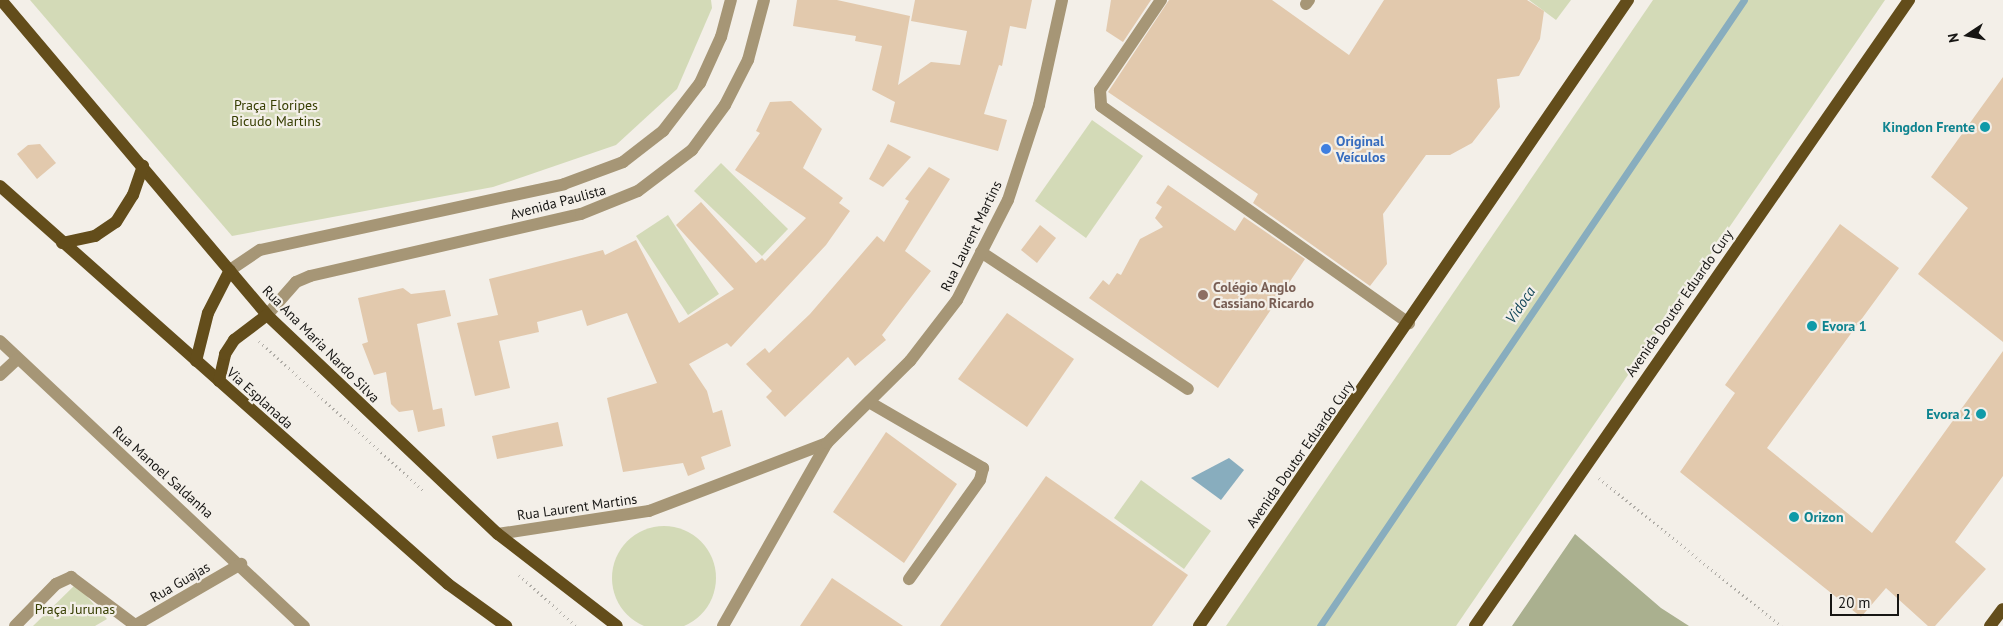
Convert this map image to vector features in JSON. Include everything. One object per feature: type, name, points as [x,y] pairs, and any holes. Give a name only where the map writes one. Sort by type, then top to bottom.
[{"type":"main road","name":"Rua Ana Maria Nardo Silva","points":[[1,0],[267,315],[498,534],[617,626]]},
{"type":"main road","name":"Avenida Doutor Eduardo Cury","points":[[1199,626],[1409,323],[1628,0]]},
{"type":"main road","name":"Avenida Doutor Eduardo Cury","points":[[1475,626],[1583,466],[1909,0]]},
{"type":"main road","points":[[62,243],[95,236],[116,222],[133,196],[143,166]]},
{"type":"main road","name":"Via Esplanada","points":[[0,186],[448,584],[506,626]]},
{"type":"main road","points":[[196,361],[208,313],[230,270]]},
{"type":"main road","points":[[219,381],[225,354],[234,340],[267,315]]},
{"type":"main road","points":[[1990,626],[2003,609]]},
{"type":"street","name":"Avenida Paulista","points":[[230,270],[260,250],[564,184],[623,162],[663,131],[700,83],[721,37],[731,0]]},
{"type":"street","name":"Avenida Paulista","points":[[267,315],[296,282],[310,276],[581,214],[638,192],[692,150],[725,105],[748,60],[764,0]]},
{"type":"street","name":"Rua Laurent Martins","points":[[723,626],[827,443],[910,361],[951,308],[1008,200],[1036,115],[1062,0]]},
{"type":"street","points":[[1161,0],[1100,90],[1101,106],[1409,323]]},
{"type":"street","points":[[981,252],[1188,389]]},
{"type":"street","name":"Rua Manoel Saldanha","points":[[0,341],[17,360],[241,564],[304,626]]},
{"type":"street","points":[[0,375],[17,360]]},
{"type":"street","points":[[869,402],[982,468],[980,480],[909,579]]},
{"type":"street","name":"Rua Laurent Martins","points":[[498,534],[649,511],[827,443]]},
{"type":"street","name":"Rua Guajas","points":[[134,626],[241,564]]},
{"type":"street","points":[[15,626],[56,584],[71,577],[134,626]]},
{"type":"path","points":[[1583,466],[1780,626]]},
{"type":"green space","name":"Praça Floripes Bicudo Martins","points":[[30,0],[711,0],[712,8],[677,89],[616,145],[493,187],[232,236]]},
{"type":"green space","points":[[1529,0],[1571,0],[1556,20]]},
{"type":"green space","points":[[1653,0],[1885,0],[1456,626],[1226,626]]},
{"type":"green space","points":[[1092,120],[1143,156],[1086,238],[1035,201]]},
{"type":"green space","points":[[721,163],[788,229],[762,256],[694,191]]},
{"type":"green space","points":[[668,215],[719,294],[688,315],[636,236]]},
{"type":"green space","points":[[1141,480],[1211,531],[1184,569],[1114,518]]},
{"type":"green space","points":[[664,526],[684,530],[701,541],[712,558],[716,578],[712,598],[701,615],[684,626],[664,630],[644,626],[627,615],[616,598],[612,578],[616,558],[627,541],[644,530]]},
{"type":"green space","points":[[1575,534],[1661,608],[1689,626],[1512,626]]},
{"type":"green space","name":"Praça Jurunas","points":[[76,584],[107,619],[95,626],[33,626]]},
{"type":"water","points":[[1229,458],[1244,470],[1221,500],[1191,478]]},
{"type":"building","points":[[797,0],[837,0],[910,16],[898,85],[931,62],[960,65],[967,31],[911,21],[915,0],[1032,0],[1026,29],[1010,26],[1002,66],[999,65],[984,114],[1007,120],[998,151],[890,122],[895,102],[872,90],[882,46],[855,41],[856,36],[793,26]]},
{"type":"building","points":[[1111,0],[1151,0],[1123,42],[1106,31]]},
{"type":"building","name":"Original Veículos","points":[[1169,0],[1272,0],[1349,55],[1384,0],[1527,0],[1544,11],[1540,39],[1519,76],[1497,79],[1500,107],[1472,143],[1450,155],[1426,155],[1383,214],[1387,264],[1370,286],[1253,203],[1258,194],[1108,92]]},
{"type":"building","points":[[2003,77],[2003,342],[1918,274],[1968,208],[1931,177]]},
{"type":"building","points":[[791,101],[822,129],[803,168],[843,198],[839,203],[850,211],[826,245],[731,347],[727,343],[689,364],[707,391],[713,413],[722,410],[731,446],[701,457],[705,469],[688,476],[683,463],[623,472],[607,398],[657,383],[627,313],[587,326],[582,310],[537,322],[539,332],[499,341],[510,388],[475,396],[457,323],[498,315],[489,279],[603,250],[605,255],[636,240],[679,323],[734,289],[676,225],[701,202],[756,263],[762,258],[765,261],[806,218],[735,170],[760,133],[756,131],[770,102]]},
{"type":"building","points":[[40,144],[56,163],[37,179],[17,154],[28,145]]},
{"type":"building","points":[[888,144],[911,157],[883,187],[869,179]]},
{"type":"building","points":[[929,167],[950,179],[905,251],[931,271],[882,335],[886,340],[855,366],[848,357],[785,417],[766,397],[772,391],[746,364],[765,348],[769,353],[810,314],[877,236],[884,242],[909,201],[905,199]]},
{"type":"building","name":"Colégio Anglo Cassiano Ricardo","points":[[1168,185],[1235,231],[1244,217],[1305,259],[1218,388],[1089,298],[1103,280],[1109,285],[1117,273],[1121,275],[1140,239],[1163,227],[1155,218],[1162,207],[1156,203]]},
{"type":"building","points":[[1840,224],[1899,268],[1767,448],[1872,533],[2003,351],[2003,476],[1955,542],[1986,569],[1935,626],[1928,626],[1886,588],[1861,617],[1680,472],[1735,393],[1725,385]]},
{"type":"building","points":[[1040,225],[1056,238],[1037,263],[1021,250]]},
{"type":"building","points":[[403,288],[411,294],[445,290],[451,316],[417,324],[433,410],[442,408],[445,426],[418,432],[413,410],[399,412],[391,404],[386,372],[374,375],[362,344],[368,342],[358,298]]},
{"type":"building","points":[[1007,313],[1074,359],[1027,427],[958,379]]},
{"type":"building","points":[[558,422],[563,446],[497,459],[492,436]]},
{"type":"building","points":[[886,432],[957,484],[904,563],[833,512]]},
{"type":"building","points":[[1046,476],[1188,575],[1152,626],[940,626]]},
{"type":"building","points":[[832,578],[903,626],[800,626]]},
{"type":"waterway","name":"Vidoca","points":[[1320,626],[1744,0]]},
{"type":"place","name":"Kingdon Frente","points":[[1985,127]]},
{"type":"place","name":"Original Veículos","points":[[1326,149]]},
{"type":"place","name":"Colégio Anglo Cassiano Ricardo","points":[[1203,295]]},
{"type":"place","name":"Evora 1","points":[[1812,326]]},
{"type":"place","name":"Evora 2","points":[[1981,414]]},
{"type":"place","name":"Orizon","points":[[1794,517]]}]
